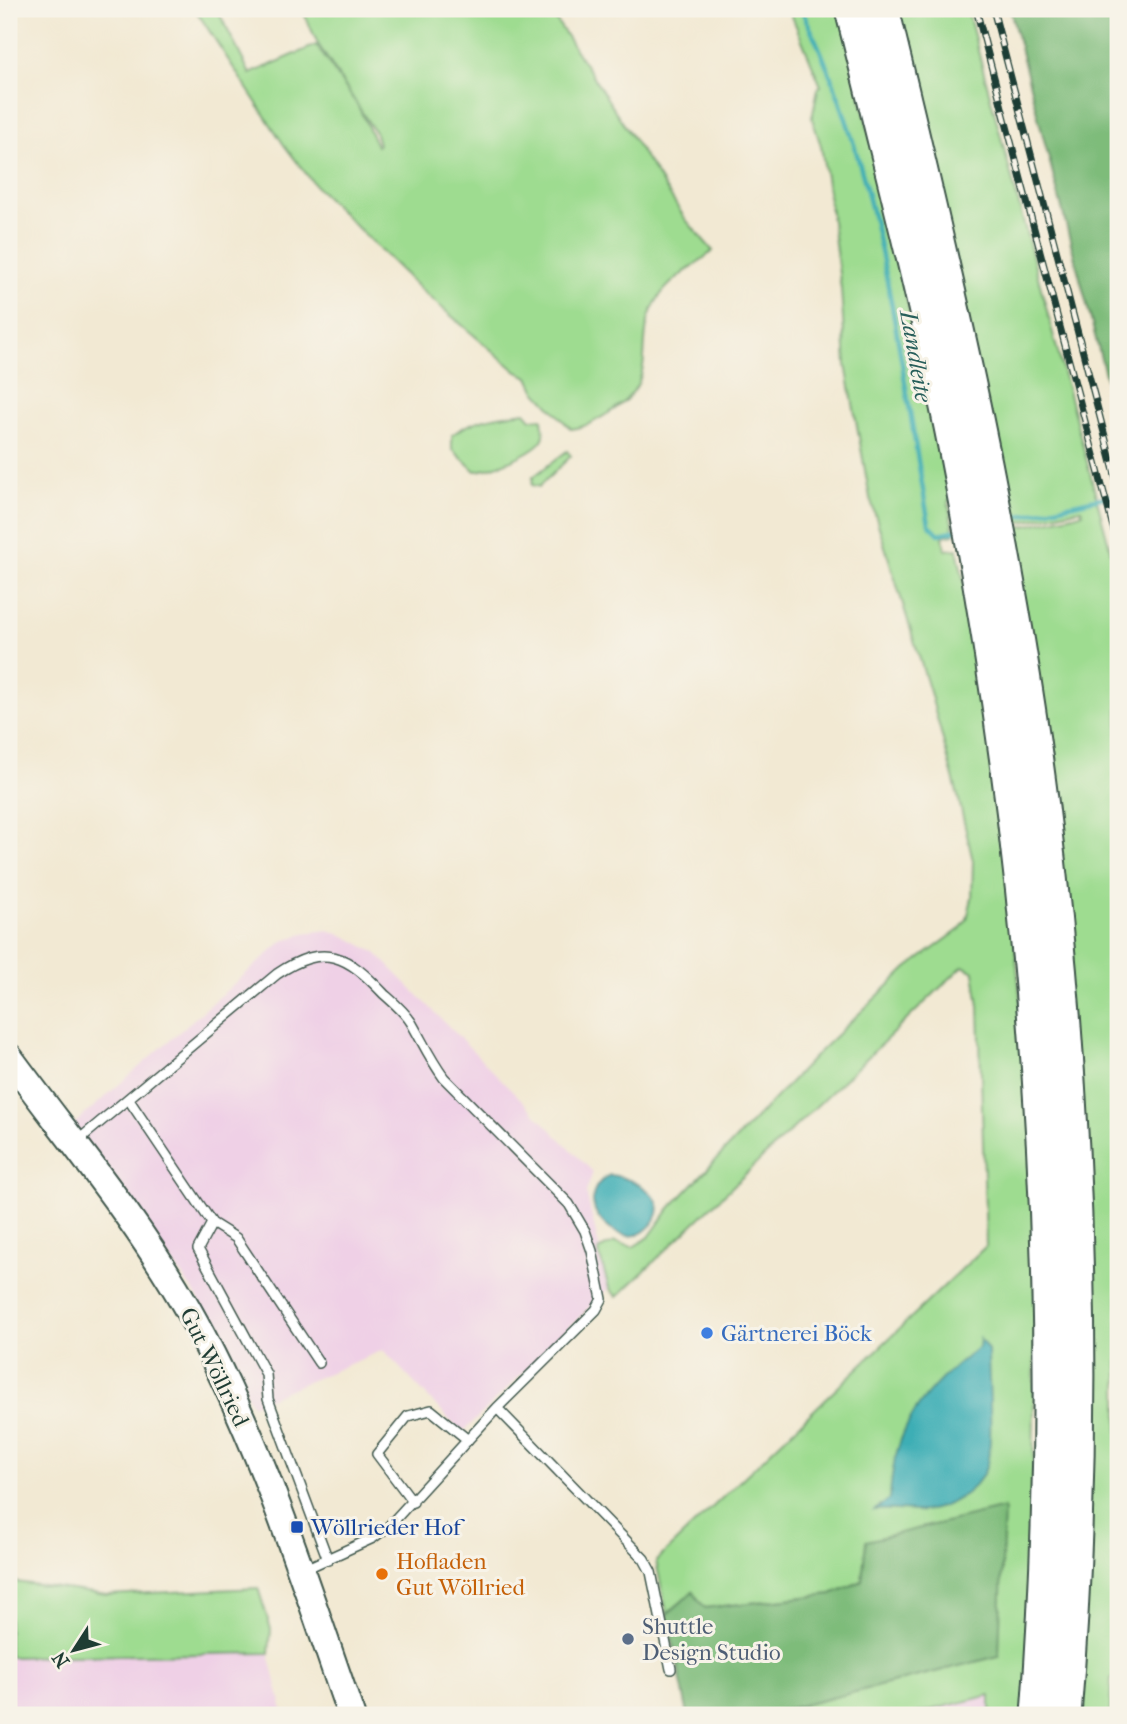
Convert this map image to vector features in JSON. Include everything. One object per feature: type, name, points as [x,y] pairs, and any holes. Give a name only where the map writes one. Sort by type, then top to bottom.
[{"type":"highway","points":[[852,9],[933,339],[978,492]]},
{"type":"highway","points":[[882,9],[957,326],[978,492],[991,567],[1042,806],[1064,1031],[1071,1151],[1077,1380],[1073,1551],[1064,1715]]},
{"type":"highway","points":[[991,567],[1037,1034],[1050,1283],[1046,1560],[1038,1715]]},
{"type":"street","name":"Gut Wöllried","points":[[9,1057],[158,1260],[210,1350],[252,1444],[351,1715]]},
{"type":"lane","points":[[73,1144],[277,974],[301,958],[331,956],[360,970],[410,1019],[427,1055],[444,1077],[569,1204],[585,1231],[593,1251],[602,1299],[596,1310],[497,1408],[413,1502],[373,1538],[300,1571]]},
{"type":"lane","points":[[129,1100],[212,1223],[236,1238],[318,1363]]},
{"type":"lane","name":"Gut Wöllried","points":[[212,1223],[198,1249],[266,1374],[268,1399],[328,1560]]},
{"type":"lane","points":[[497,1408],[644,1559],[651,1572],[671,1669]]},
{"type":"lane","points":[[413,1502],[377,1454],[408,1416],[431,1410],[468,1440]]},
{"type":"shaded area","points":[[328,930],[376,953],[593,1172],[586,1192],[609,1288],[462,1433],[383,1350],[252,1405],[198,1298],[73,1125],[283,941],[304,933]]},
{"type":"shaded area","points":[[269,1653],[284,1715],[9,1715],[9,1657]]},
{"type":"shaded area","points":[[991,1695],[990,1715],[911,1715]]},
{"type":"green space","points":[[195,9],[217,9],[250,74],[316,45],[357,105],[318,44],[302,9],[549,9],[686,220],[713,251],[677,278],[659,297],[650,314],[646,330],[642,373],[636,387],[625,401],[582,427],[572,429],[568,426],[535,390],[529,377],[517,372],[421,290],[318,189],[284,145]],"holes":[[[358,106],[376,134],[379,144],[377,146]]]},
{"type":"green space","points":[[789,9],[841,9],[952,500],[948,501],[954,534],[943,536],[945,550],[957,549],[994,727],[1037,1173],[1030,1715],[990,1715],[990,1695],[911,1715],[763,1715],[999,1656],[863,1581],[832,1594],[704,1608],[693,1592],[667,1614],[656,1561],[986,1246],[979,1006],[974,972],[963,966],[617,1297],[609,1288],[598,1250],[615,1242],[633,1247],[649,1237],[670,1208],[822,1049],[907,968],[960,929],[967,919],[972,898],[973,861],[958,796],[930,692],[870,498],[846,365],[841,289],[827,184],[821,146],[812,118],[818,88],[821,86]]},
{"type":"green space","points":[[891,9],[967,9],[1118,579],[1118,1674],[1111,1678],[1110,1715],[1078,1715],[1011,529],[1083,513],[1081,509],[1009,525]]},
{"type":"green space","points":[[1010,9],[1118,9],[1118,424]]},
{"type":"green space","points":[[525,412],[531,419],[542,418],[544,435],[535,447],[514,459],[475,471],[452,449],[452,435],[460,429],[487,419]]},
{"type":"green space","points":[[567,451],[571,456],[539,487],[532,485],[533,477]]},
{"type":"green space","points":[[1004,1508],[999,1656],[763,1715],[688,1715],[667,1614],[693,1592],[705,1608],[832,1594],[862,1581],[866,1541]]},
{"type":"green space","points":[[9,1581],[107,1595],[258,1588],[271,1629],[269,1653],[9,1657]]},
{"type":"water","points":[[610,1175],[641,1186],[656,1200],[659,1209],[656,1219],[647,1229],[635,1235],[623,1235],[601,1220],[593,1197],[598,1185]]},
{"type":"water","points":[[980,1339],[988,1350],[990,1412],[988,1459],[981,1478],[960,1498],[933,1509],[875,1510],[890,1499],[897,1450],[915,1412],[942,1379],[979,1347]]},
{"type":"waterway","name":"Landleite","points":[[801,9],[828,69],[850,131],[868,195],[896,327],[929,524],[939,534],[957,530]]},
{"type":"waterway","name":"Landleite","points":[[1007,519],[1118,494]]},
{"type":"railway","points":[[976,9],[1118,546]]},
{"type":"railway","points":[[993,9],[1118,486]]},
{"type":"place","name":"Gärtnerei Böck","points":[[707,1333]]},
{"type":"place","name":"Wöllrieder Hof","points":[[297,1527]]},
{"type":"place","name":"Hofladen Gut Wöllried","points":[[382,1574]]},
{"type":"place","name":"Shuttle Design Studio","points":[[628,1639]]}]
